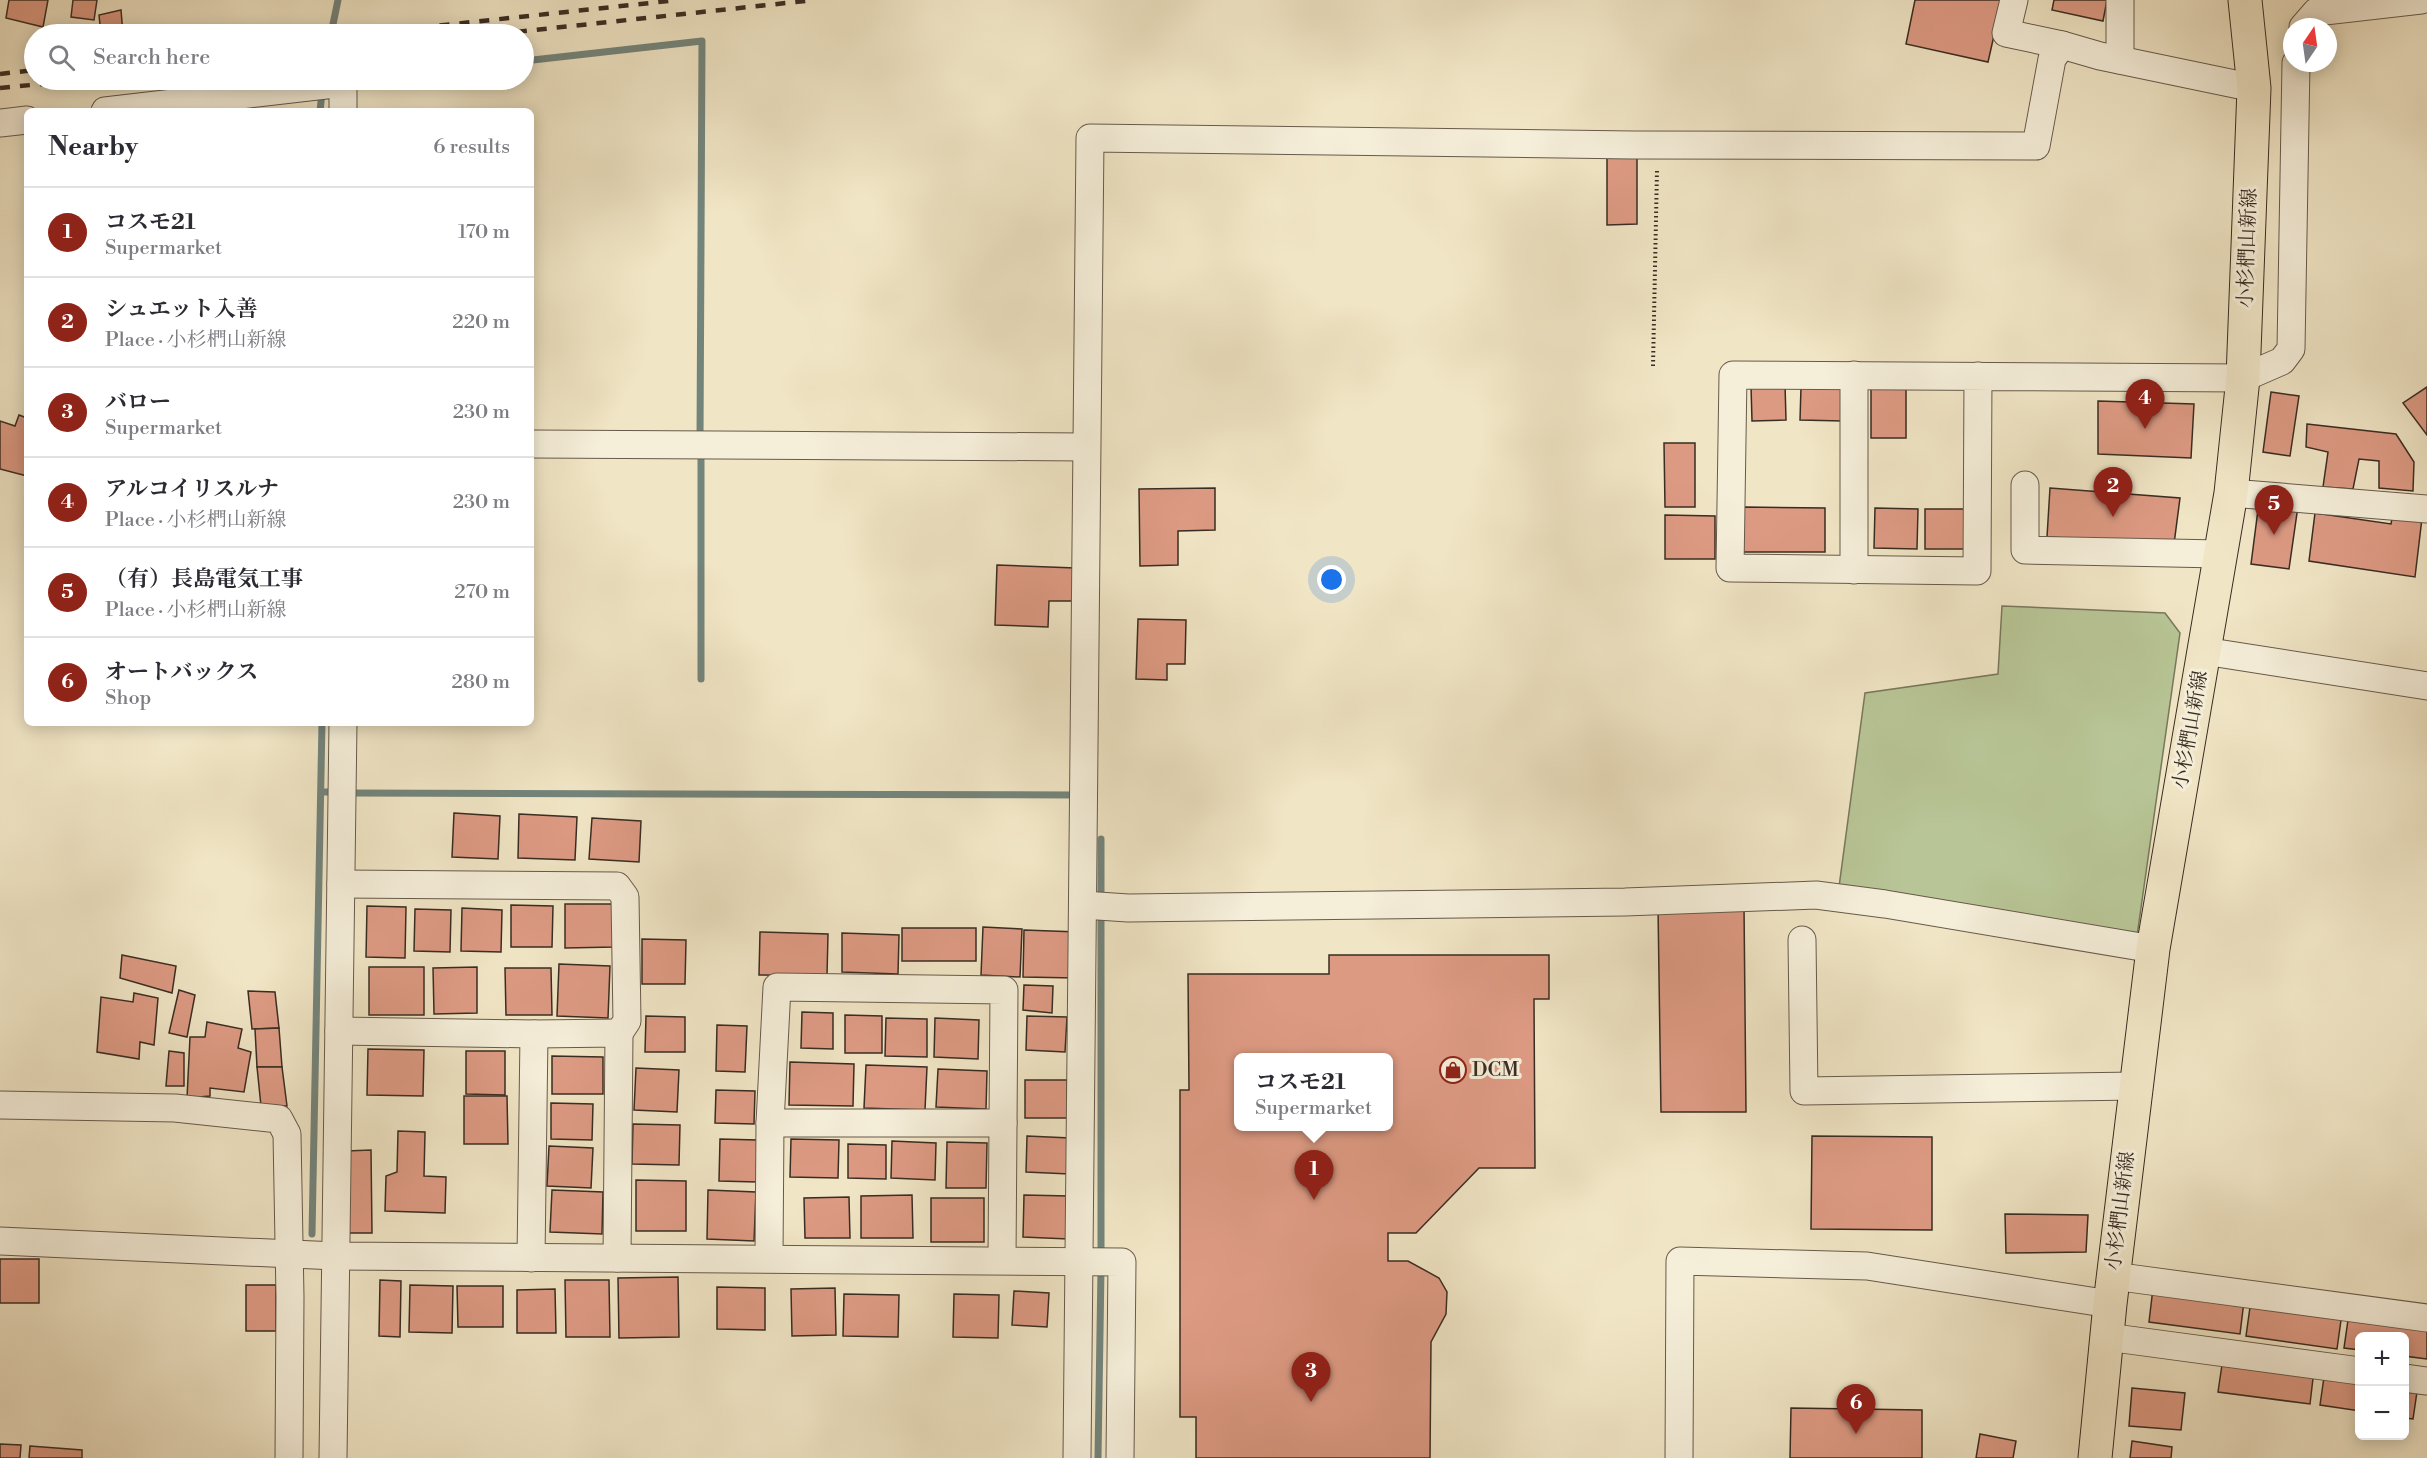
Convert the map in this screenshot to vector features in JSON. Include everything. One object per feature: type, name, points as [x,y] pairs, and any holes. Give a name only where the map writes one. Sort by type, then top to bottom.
[{"type":"main road","name":"小杉椚山新線","points":[[2095,1458],[2111,1290],[2152,949],[2230,493],[2243,378],[2254,88],[2246,0]]},
{"type":"street","points":[[2013,0],[2006,33],[2254,88]]},
{"type":"street","points":[[2120,0],[2120,60]]},
{"type":"street","points":[[2311,18],[2316,12],[2421,0]]},
{"type":"street","points":[[1077,1458],[1090,138],[1657,145],[2036,146],[2052,59],[2062,45]]},
{"type":"street","points":[[1978,376],[1977,571],[1730,568],[1733,375],[1854,375],[2243,378],[2282,361],[2291,349],[2296,72]]},
{"type":"street","points":[[130,108],[284,90]]},
{"type":"street","points":[[343,90],[343,108]]},
{"type":"street","points":[[0,123],[24,120]]},
{"type":"street","points":[[1854,375],[1854,570]]},
{"type":"street","points":[[534,444],[1086,447]]},
{"type":"street","points":[[2025,485],[2025,550],[2220,554]]},
{"type":"street","points":[[2230,493],[2427,509]]},
{"type":"street","points":[[2204,651],[2427,686]]},
{"type":"street","points":[[333,1458],[343,726]]},
{"type":"street","points":[[341,884],[617,886],[625,897],[627,1021],[619,1033],[617,1258]]},
{"type":"street","points":[[1083,905],[1128,908],[1625,902],[1816,895],[1885,904],[2152,949]]},
{"type":"street","points":[[1802,940],[1804,1090],[2136,1086]]},
{"type":"street","points":[[769,1258],[771,1123],[777,987],[1004,990],[1002,1260]]},
{"type":"street","points":[[339,1031],[619,1033]]},
{"type":"street","points":[[531,1258],[534,1034]]},
{"type":"street","points":[[0,1105],[175,1108],[279,1119],[287,1134],[290,1297],[289,1458]]},
{"type":"street","points":[[771,1123],[1003,1123]]},
{"type":"street","points":[[0,1241],[336,1256],[1122,1262],[1120,1458]]},
{"type":"street","points":[[1679,1458],[1680,1261],[1867,1266],[2427,1318]]},
{"type":"street","points":[[2107,1337],[2355,1370]]},
{"type":"street","points":[[2409,1378],[2427,1381]]},
{"type":"path","points":[[1653,366],[1657,145]]},
{"type":"green space","points":[[2002,606],[2165,613],[2180,633],[2137,936],[1839,887],[1865,693],[1998,674]]},
{"type":"building","points":[[9,0],[48,0],[44,24],[31,24],[6,18]]},
{"type":"building","points":[[73,0],[97,0],[94,20],[71,17]]},
{"type":"building","points":[[1915,0],[2002,0],[1988,62],[1906,44]]},
{"type":"building","points":[[2054,0],[2107,0],[2103,21],[2052,10]]},
{"type":"building","points":[[121,10],[122,24],[100,24],[99,15]]},
{"type":"building","points":[[1607,156],[1637,156],[1637,224],[1607,225]]},
{"type":"building","points":[[1785,384],[1786,420],[1752,421],[1751,386]]},
{"type":"building","points":[[1801,387],[1844,388],[1843,421],[1800,420]]},
{"type":"building","points":[[2427,387],[2427,435],[2403,403]]},
{"type":"building","points":[[1871,388],[1906,388],[1906,438],[1871,438]]},
{"type":"building","points":[[2271,392],[2299,396],[2290,456],[2263,452]]},
{"type":"building","points":[[2098,401],[2194,404],[2191,458],[2098,454]]},
{"type":"building","points":[[19,415],[24,417],[24,475],[0,469],[0,421],[15,426]]},
{"type":"building","points":[[2307,424],[2396,434],[2414,462],[2413,491],[2379,488],[2379,461],[2359,459],[2353,489],[2323,487],[2328,452],[2306,447]]},
{"type":"building","points":[[1664,443],[1695,443],[1695,507],[1665,507]]},
{"type":"building","points":[[1215,488],[1215,530],[1178,531],[1178,565],[1140,566],[1139,489]]},
{"type":"building","points":[[2050,488],[2180,498],[2174,544],[2047,537]]},
{"type":"building","points":[[2259,502],[2298,506],[2289,569],[2251,564]]},
{"type":"building","points":[[1744,507],[1825,508],[1825,552],[1743,552]]},
{"type":"building","points":[[1875,508],[1918,509],[1917,549],[1874,548]]},
{"type":"building","points":[[1925,509],[1967,509],[1967,549],[1925,549]]},
{"type":"building","points":[[2315,513],[2391,524],[2393,513],[2422,518],[2415,577],[2309,561]]},
{"type":"building","points":[[1665,515],[1715,516],[1715,559],[1665,559]]},
{"type":"building","points":[[997,565],[1075,568],[1074,601],[1049,601],[1048,627],[995,625]]},
{"type":"building","points":[[1138,619],[1186,620],[1185,664],[1167,664],[1167,680],[1136,679]]},
{"type":"building","points":[[454,813],[500,816],[498,859],[452,857]]},
{"type":"building","points":[[519,814],[577,817],[575,860],[518,858]]},
{"type":"building","points":[[592,818],[641,821],[639,862],[589,859]]},
{"type":"building","points":[[565,904],[615,904],[615,947],[565,948]]},
{"type":"building","points":[[511,905],[553,906],[552,947],[511,947]]},
{"type":"building","points":[[367,906],[406,907],[405,958],[366,957]]},
{"type":"building","points":[[1744,906],[1746,1112],[1661,1112],[1658,907]]},
{"type":"building","points":[[462,908],[502,910],[501,952],[461,951]]},
{"type":"building","points":[[415,909],[451,910],[450,952],[414,951]]},
{"type":"building","points":[[983,927],[1022,929],[1020,977],[981,975]]},
{"type":"building","points":[[902,928],[976,928],[976,961],[902,961]]},
{"type":"building","points":[[1024,930],[1078,932],[1076,978],[1023,977]]},
{"type":"building","points":[[760,932],[828,934],[827,976],[759,975]]},
{"type":"building","points":[[842,933],[899,935],[898,974],[842,972]]},
{"type":"building","points":[[642,939],[686,940],[685,984],[642,984]]},
{"type":"building","points":[[122,955],[176,966],[172,993],[120,978]]},
{"type":"building","points":[[1329,955],[1549,955],[1549,999],[1534,999],[1535,1168],[1479,1168],[1416,1233],[1388,1233],[1388,1261],[1408,1261],[1439,1278],[1447,1292],[1446,1314],[1431,1342],[1430,1458],[1196,1458],[1196,1417],[1180,1417],[1180,1090],[1189,1090],[1188,974],[1329,974]]},
{"type":"building","points":[[559,964],[610,966],[608,1018],[557,1016]]},
{"type":"building","points":[[369,967],[424,967],[424,1015],[369,1015]]},
{"type":"building","points":[[477,967],[477,1013],[434,1014],[433,968]]},
{"type":"building","points":[[505,968],[551,968],[552,1015],[506,1015]]},
{"type":"building","points":[[1024,985],[1053,986],[1052,1013],[1023,1010]]},
{"type":"building","points":[[179,990],[195,995],[187,1037],[169,1033]]},
{"type":"building","points":[[248,991],[275,992],[279,1028],[252,1029]]},
{"type":"building","points":[[134,993],[158,998],[154,1045],[140,1042],[139,1059],[97,1052],[101,997],[133,1002]]},
{"type":"building","points":[[802,1012],[833,1013],[833,1049],[801,1048]]},
{"type":"building","points":[[845,1015],[882,1016],[882,1053],[845,1053]]},
{"type":"building","points":[[646,1016],[685,1017],[685,1052],[645,1052]]},
{"type":"building","points":[[1027,1016],[1067,1017],[1065,1052],[1026,1050]]},
{"type":"building","points":[[886,1018],[927,1019],[927,1057],[885,1056]]},
{"type":"building","points":[[935,1018],[979,1020],[978,1059],[934,1057]]},
{"type":"building","points":[[207,1022],[242,1029],[238,1048],[251,1052],[244,1092],[210,1088],[210,1096],[187,1098],[190,1037],[205,1037]]},
{"type":"building","points":[[717,1025],[747,1026],[745,1072],[716,1071]]},
{"type":"building","points":[[279,1028],[282,1067],[257,1067],[255,1029]]},
{"type":"building","points":[[368,1049],[424,1050],[423,1096],[367,1095]]},
{"type":"building","points":[[169,1051],[184,1053],[184,1086],[166,1086]]},
{"type":"building","points":[[466,1051],[505,1051],[505,1095],[466,1094]]},
{"type":"building","points":[[552,1056],[603,1057],[603,1094],[552,1094]]},
{"type":"building","points":[[790,1062],[854,1064],[853,1106],[789,1105]]},
{"type":"building","points":[[866,1065],[927,1067],[925,1110],[864,1108]]},
{"type":"building","points":[[257,1067],[282,1067],[287,1106],[261,1106]]},
{"type":"building","points":[[636,1068],[679,1070],[677,1112],[634,1110]]},
{"type":"building","points":[[938,1069],[987,1071],[986,1109],[936,1107]]},
{"type":"building","points":[[1025,1080],[1067,1080],[1067,1118],[1025,1118]]},
{"type":"building","points":[[716,1090],[755,1091],[754,1124],[715,1123]]},
{"type":"building","points":[[464,1096],[507,1096],[508,1144],[464,1144]]},
{"type":"building","points":[[551,1103],[593,1104],[592,1140],[551,1139]]},
{"type":"building","points":[[633,1124],[680,1125],[679,1165],[632,1164]]},
{"type":"building","points":[[398,1131],[425,1132],[424,1176],[446,1177],[445,1213],[385,1211],[386,1176],[397,1172]]},
{"type":"building","points":[[1027,1136],[1070,1138],[1069,1174],[1026,1172]]},
{"type":"building","points":[[1812,1136],[1932,1137],[1932,1230],[1811,1229]]},
{"type":"building","points":[[720,1139],[757,1140],[757,1182],[719,1181]]},
{"type":"building","points":[[791,1139],[839,1140],[838,1178],[790,1177]]},
{"type":"building","points":[[892,1141],[936,1143],[935,1180],[891,1178]]},
{"type":"building","points":[[947,1142],[987,1143],[986,1188],[946,1188]]},
{"type":"building","points":[[848,1144],[886,1145],[886,1179],[848,1178]]},
{"type":"building","points":[[549,1146],[593,1148],[591,1188],[547,1186]]},
{"type":"building","points":[[371,1150],[372,1233],[347,1233],[346,1151]]},
{"type":"building","points":[[636,1180],[686,1181],[686,1231],[636,1231]]},
{"type":"building","points":[[552,1190],[603,1192],[602,1234],[550,1232]]},
{"type":"building","points":[[708,1190],[756,1192],[754,1241],[707,1239]]},
{"type":"building","points":[[912,1195],[913,1238],[861,1238],[861,1196]]},
{"type":"building","points":[[1024,1195],[1069,1196],[1068,1239],[1023,1237]]},
{"type":"building","points":[[849,1197],[850,1238],[805,1238],[804,1198]]},
{"type":"building","points":[[931,1198],[984,1198],[984,1242],[931,1242]]},
{"type":"building","points":[[2005,1214],[2088,1215],[2086,1252],[2006,1253]]},
{"type":"building","points":[[0,1259],[39,1259],[39,1303],[0,1303]]},
{"type":"building","points":[[678,1277],[679,1337],[619,1338],[618,1278]]},
{"type":"building","points":[[380,1280],[401,1281],[400,1337],[379,1336]]},
{"type":"building","points":[[565,1280],[609,1280],[610,1337],[566,1337]]},
{"type":"building","points":[[246,1285],[276,1285],[276,1331],[246,1331]]},
{"type":"building","points":[[410,1285],[453,1286],[452,1333],[409,1332]]},
{"type":"building","points":[[457,1286],[503,1286],[503,1327],[458,1327]]},
{"type":"building","points":[[717,1287],[765,1288],[765,1330],[717,1329]]},
{"type":"building","points":[[835,1288],[836,1335],[792,1336],[791,1289]]},
{"type":"building","points":[[2153,1288],[2244,1301],[2240,1334],[2149,1322]]},
{"type":"building","points":[[555,1289],[556,1333],[517,1333],[517,1290]]},
{"type":"building","points":[[1014,1291],[1049,1293],[1047,1327],[1012,1325]]},
{"type":"building","points":[[844,1294],[899,1295],[898,1337],[843,1336]]},
{"type":"building","points":[[954,1294],[999,1295],[998,1338],[953,1337]]},
{"type":"building","points":[[2251,1300],[2342,1313],[2337,1349],[2246,1336]]},
{"type":"building","points":[[2349,1313],[2427,1324],[2427,1359],[2409,1357],[2409,1332],[2355,1332],[2355,1349],[2344,1348]]},
{"type":"building","points":[[2223,1358],[2314,1370],[2310,1404],[2218,1392]]},
{"type":"building","points":[[2325,1370],[2355,1375],[2355,1410],[2320,1405]]},
{"type":"building","points":[[2409,1384],[2418,1385],[2413,1419],[2409,1419]]},
{"type":"building","points":[[2132,1388],[2185,1393],[2181,1430],[2129,1426]]},
{"type":"building","points":[[1791,1408],[1922,1410],[1922,1458],[1790,1458]]},
{"type":"building","points":[[1980,1434],[2016,1441],[2013,1458],[1976,1458]]},
{"type":"building","points":[[2132,1441],[2172,1447],[2171,1458],[2130,1458]]},
{"type":"building","points":[[0,1444],[21,1445],[20,1458],[0,1458]]},
{"type":"building","points":[[30,1446],[82,1450],[82,1458],[29,1458]]},
{"type":"waterway","points":[[333,24],[338,0]]},
{"type":"waterway","points":[[534,60],[702,41],[700,440]]},
{"type":"waterway","points":[[320,108],[322,93]]},
{"type":"waterway","points":[[701,451],[701,679]]},
{"type":"waterway","points":[[312,1234],[322,726]]},
{"type":"waterway","points":[[322,792],[337,792]]},
{"type":"waterway","points":[[348,793],[1074,795]]},
{"type":"waterway","points":[[1101,839],[1101,900]]},
{"type":"waterway","points":[[1101,912],[1101,1257]]},
{"type":"waterway","points":[[1098,1458],[1101,1269]]},
{"type":"railway","points":[[454,24],[678,0]]},
{"type":"railway","points":[[534,30],[814,0]]},
{"type":"railway","points":[[0,74],[24,71]]},
{"type":"railway","points":[[0,88],[24,86]]},
{"type":"place","name":"アルコイリスルナ","points":[[2145,429]]},
{"type":"place","name":"シュエット入善","points":[[2113,517]]},
{"type":"place","name":"（有）長島電気工事","points":[[2274,535]]},
{"type":"place","name":"DCM","points":[[1453,1070]]},
{"type":"place","name":"コスモ21","points":[[1314,1200]]},
{"type":"place","name":"バロー","points":[[1311,1402]]},
{"type":"place","name":"オートバックス","points":[[1856,1434]]}]
